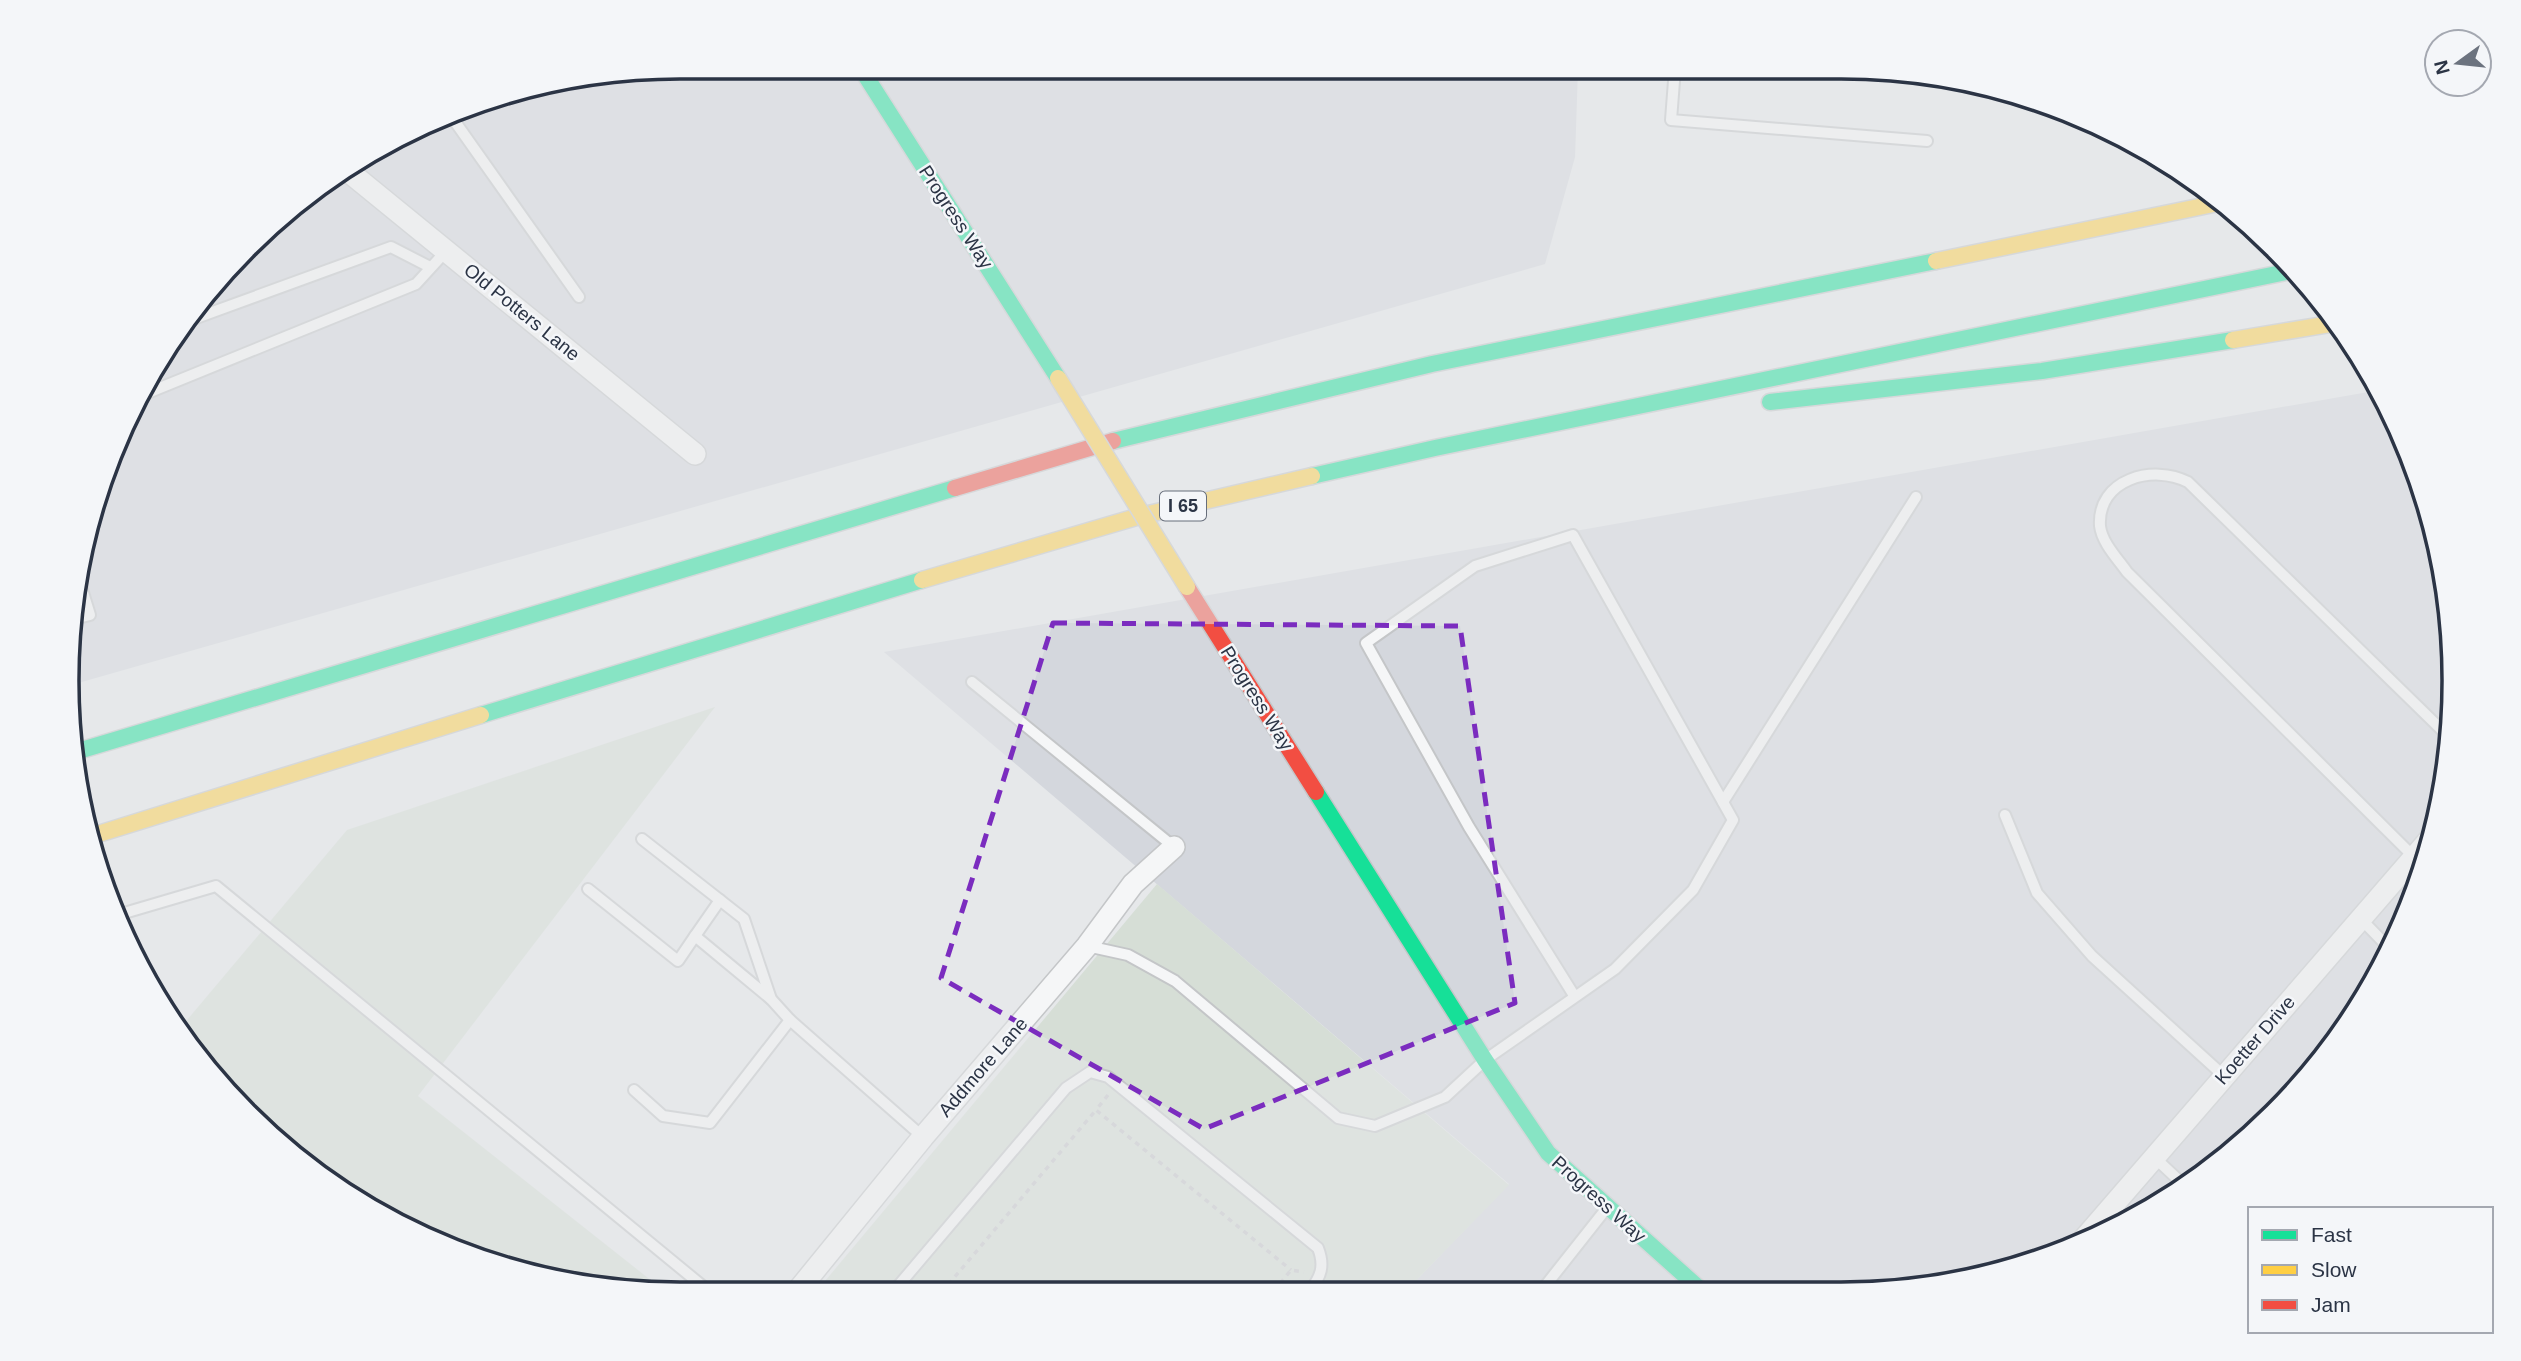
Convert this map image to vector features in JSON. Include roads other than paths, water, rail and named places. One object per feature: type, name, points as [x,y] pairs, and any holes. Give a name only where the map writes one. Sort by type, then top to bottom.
[{"type":"main road","name":"Progress Way","points":[[868,79],[1058,377],[1485,1060],[1548,1153],[1692,1282]]},
{"type":"main road","points":[[1965,254],[2193,193]]},
{"type":"main road","points":[[83,750],[1098,445],[1432,364],[2209,205]]},
{"type":"main road","name":"I 65","points":[[98,834],[1085,530],[1518,431],[2283,273]]},
{"type":"main road","points":[[1752,404],[2042,371],[2326,325]]},
{"type":"main road","points":[[1518,431],[1697,410]]},
{"type":"street","name":"Old Potters Lane","points":[[353,176],[695,454]]},
{"type":"street","name":"Addmore Lane","points":[[805,1282],[923,1137],[1087,946],[1133,884],[1174,847]]},
{"type":"street","name":"Koetter Drive","points":[[2096,1225],[2416,854]]},
{"type":"lane","points":[[1674,79],[1671,120],[1927,141]]},
{"type":"lane","points":[[456,123],[579,297]]},
{"type":"lane","points":[[202,316],[391,247],[430,267]]},
{"type":"lane","points":[[153,391],[415,284],[447,250]]},
{"type":"lane","points":[[2414,857],[2127,572],[2107,545],[2100,526],[2104,506],[2113,493],[2128,480],[2144,473],[2161,472],[2188,482],[2440,727]]},
{"type":"lane","points":[[1723,802],[1916,497]]},
{"type":"lane","points":[[1087,946],[1129,955],[1175,981],[1338,1118],[1374,1126],[1445,1097],[1485,1060],[1575,997],[1615,969],[1693,890],[1733,820],[1573,535],[1475,566],[1366,643],[1469,827],[1575,997]]},
{"type":"lane","points":[[82,617],[90,615],[85,598]]},
{"type":"lane","points":[[972,682],[1174,847]]},
{"type":"lane","points":[[2005,815],[2037,893],[2092,956],[2224,1076]]},
{"type":"lane","points":[[642,839],[744,919],[771,999]]},
{"type":"lane","points":[[126,913],[216,886],[698,1282]]},
{"type":"lane","points":[[588,889],[678,961],[720,900]]},
{"type":"lane","points":[[2360,918],[2383,941]]},
{"type":"lane","points":[[695,936],[771,999],[790,1020],[923,1137]]},
{"type":"lane","points":[[634,1090],[663,1116],[710,1123],[790,1020]]},
{"type":"lane","points":[[901,1282],[1066,1088],[1090,1072],[1108,1077],[1318,1248],[1323,1261],[1321,1273],[1316,1282]]},
{"type":"lane","points":[[2154,1157],[2178,1179]]},
{"type":"lane","points":[[1548,1282],[1608,1206]]}]
